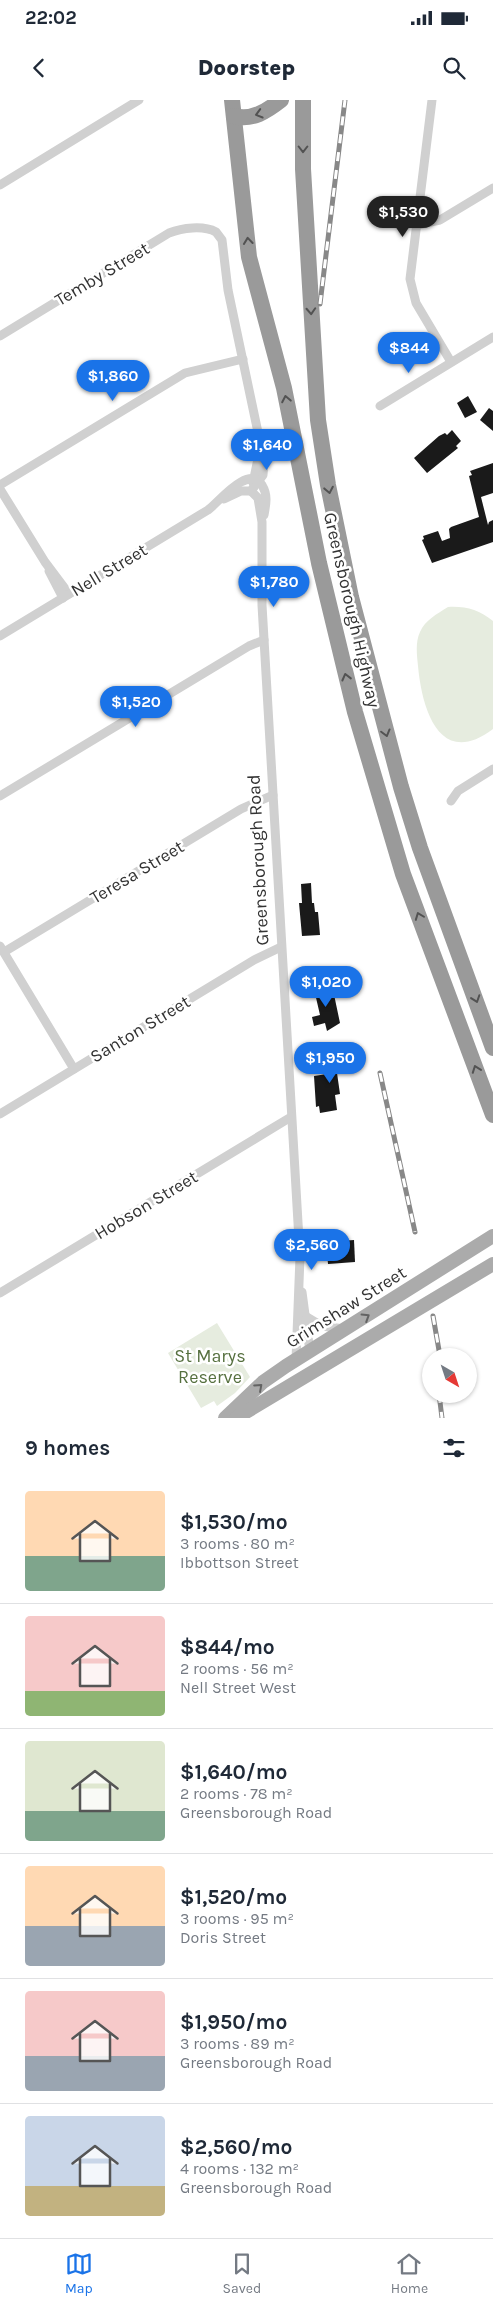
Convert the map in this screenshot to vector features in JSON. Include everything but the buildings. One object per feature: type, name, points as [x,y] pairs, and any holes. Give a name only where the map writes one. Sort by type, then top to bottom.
[{"type":"highway","points":[[233,108],[242,118],[266,112],[281,100]]},
{"type":"highway","name":"Greensborough Highway","points":[[303,100],[303,169],[318,420],[328,485],[351,597],[401,787],[420,848],[493,1048]]},
{"type":"highway","name":"Greensborough Highway","points":[[233,108],[250,257],[284,388],[318,563],[355,712],[404,874],[493,1115]]},
{"type":"main road","points":[[481,1244],[493,1230]]},
{"type":"main road","name":"Grimshaw Street","points":[[224,1418],[263,1382],[493,1236]]},
{"type":"main road","name":"Grimshaw Street","points":[[236,1418],[492,1265]]},
{"type":"main road","name":"Greensborough Road","points":[[306,1376],[310,1352]]},
{"type":"main road","points":[[296,1360],[306,1376]]},
{"type":"street","points":[[0,184],[139,100]]},
{"type":"street","points":[[432,100],[410,270],[413,295],[451,362]]},
{"type":"street","points":[[416,225],[440,220],[493,188]]},
{"type":"street","name":"Temby Street","points":[[0,336],[169,233],[185,229],[209,229]]},
{"type":"street","name":"Greensborough Road","points":[[209,229],[219,234],[222,240],[228,290],[260,447],[256,481],[251,491],[258,498],[262,522]]},
{"type":"street","points":[[380,406],[493,337]]},
{"type":"street","points":[[0,485],[185,373],[243,359]]},
{"type":"street","name":"Nell Street","points":[[217,503],[239,483],[246,480],[256,481]]},
{"type":"street","name":"Greensborough Road","points":[[256,481],[266,498],[262,522],[261,561],[264,640],[300,1285],[307,1317],[310,1352]]},
{"type":"street","points":[[0,489],[66,596]]},
{"type":"street","name":"Nell Street","points":[[0,636],[217,503],[241,491],[251,491]]},
{"type":"street","points":[[0,796],[249,646],[264,640]]},
{"type":"street","points":[[450,801],[458,791],[493,769]]},
{"type":"street","name":"Teresa Street","points":[[2,949],[241,809],[273,795]]},
{"type":"street","name":"Santon Street","points":[[0,1114],[254,960],[281,947]]},
{"type":"street","points":[[2,949],[74,1069]]},
{"type":"street","name":"Hobson Street","points":[[0,1293],[291,1117]]},
{"type":"street","name":"Greensborough Road","points":[[296,1360],[296,1317],[300,1285]]},
{"type":"street","points":[[307,1317],[322,1326],[347,1329]]},
{"type":"green space","points":[[448,607],[461,607],[472,610],[483,614],[493,621],[493,729],[475,740],[459,742],[447,738],[437,729],[424,700],[420,683],[417,658],[418,636],[425,624]]},
{"type":"green space","name":"St Marys Reserve","points":[[217,1323],[250,1377],[235,1393],[217,1406],[214,1401],[201,1408],[168,1353]]},
{"type":"railway","points":[[320,304],[345,100]]},
{"type":"railway","points":[[380,1073],[415,1232]]},
{"type":"railway","points":[[433,1316],[439,1348]]},
{"type":"railway","points":[[440,1403],[442,1418]]}]
